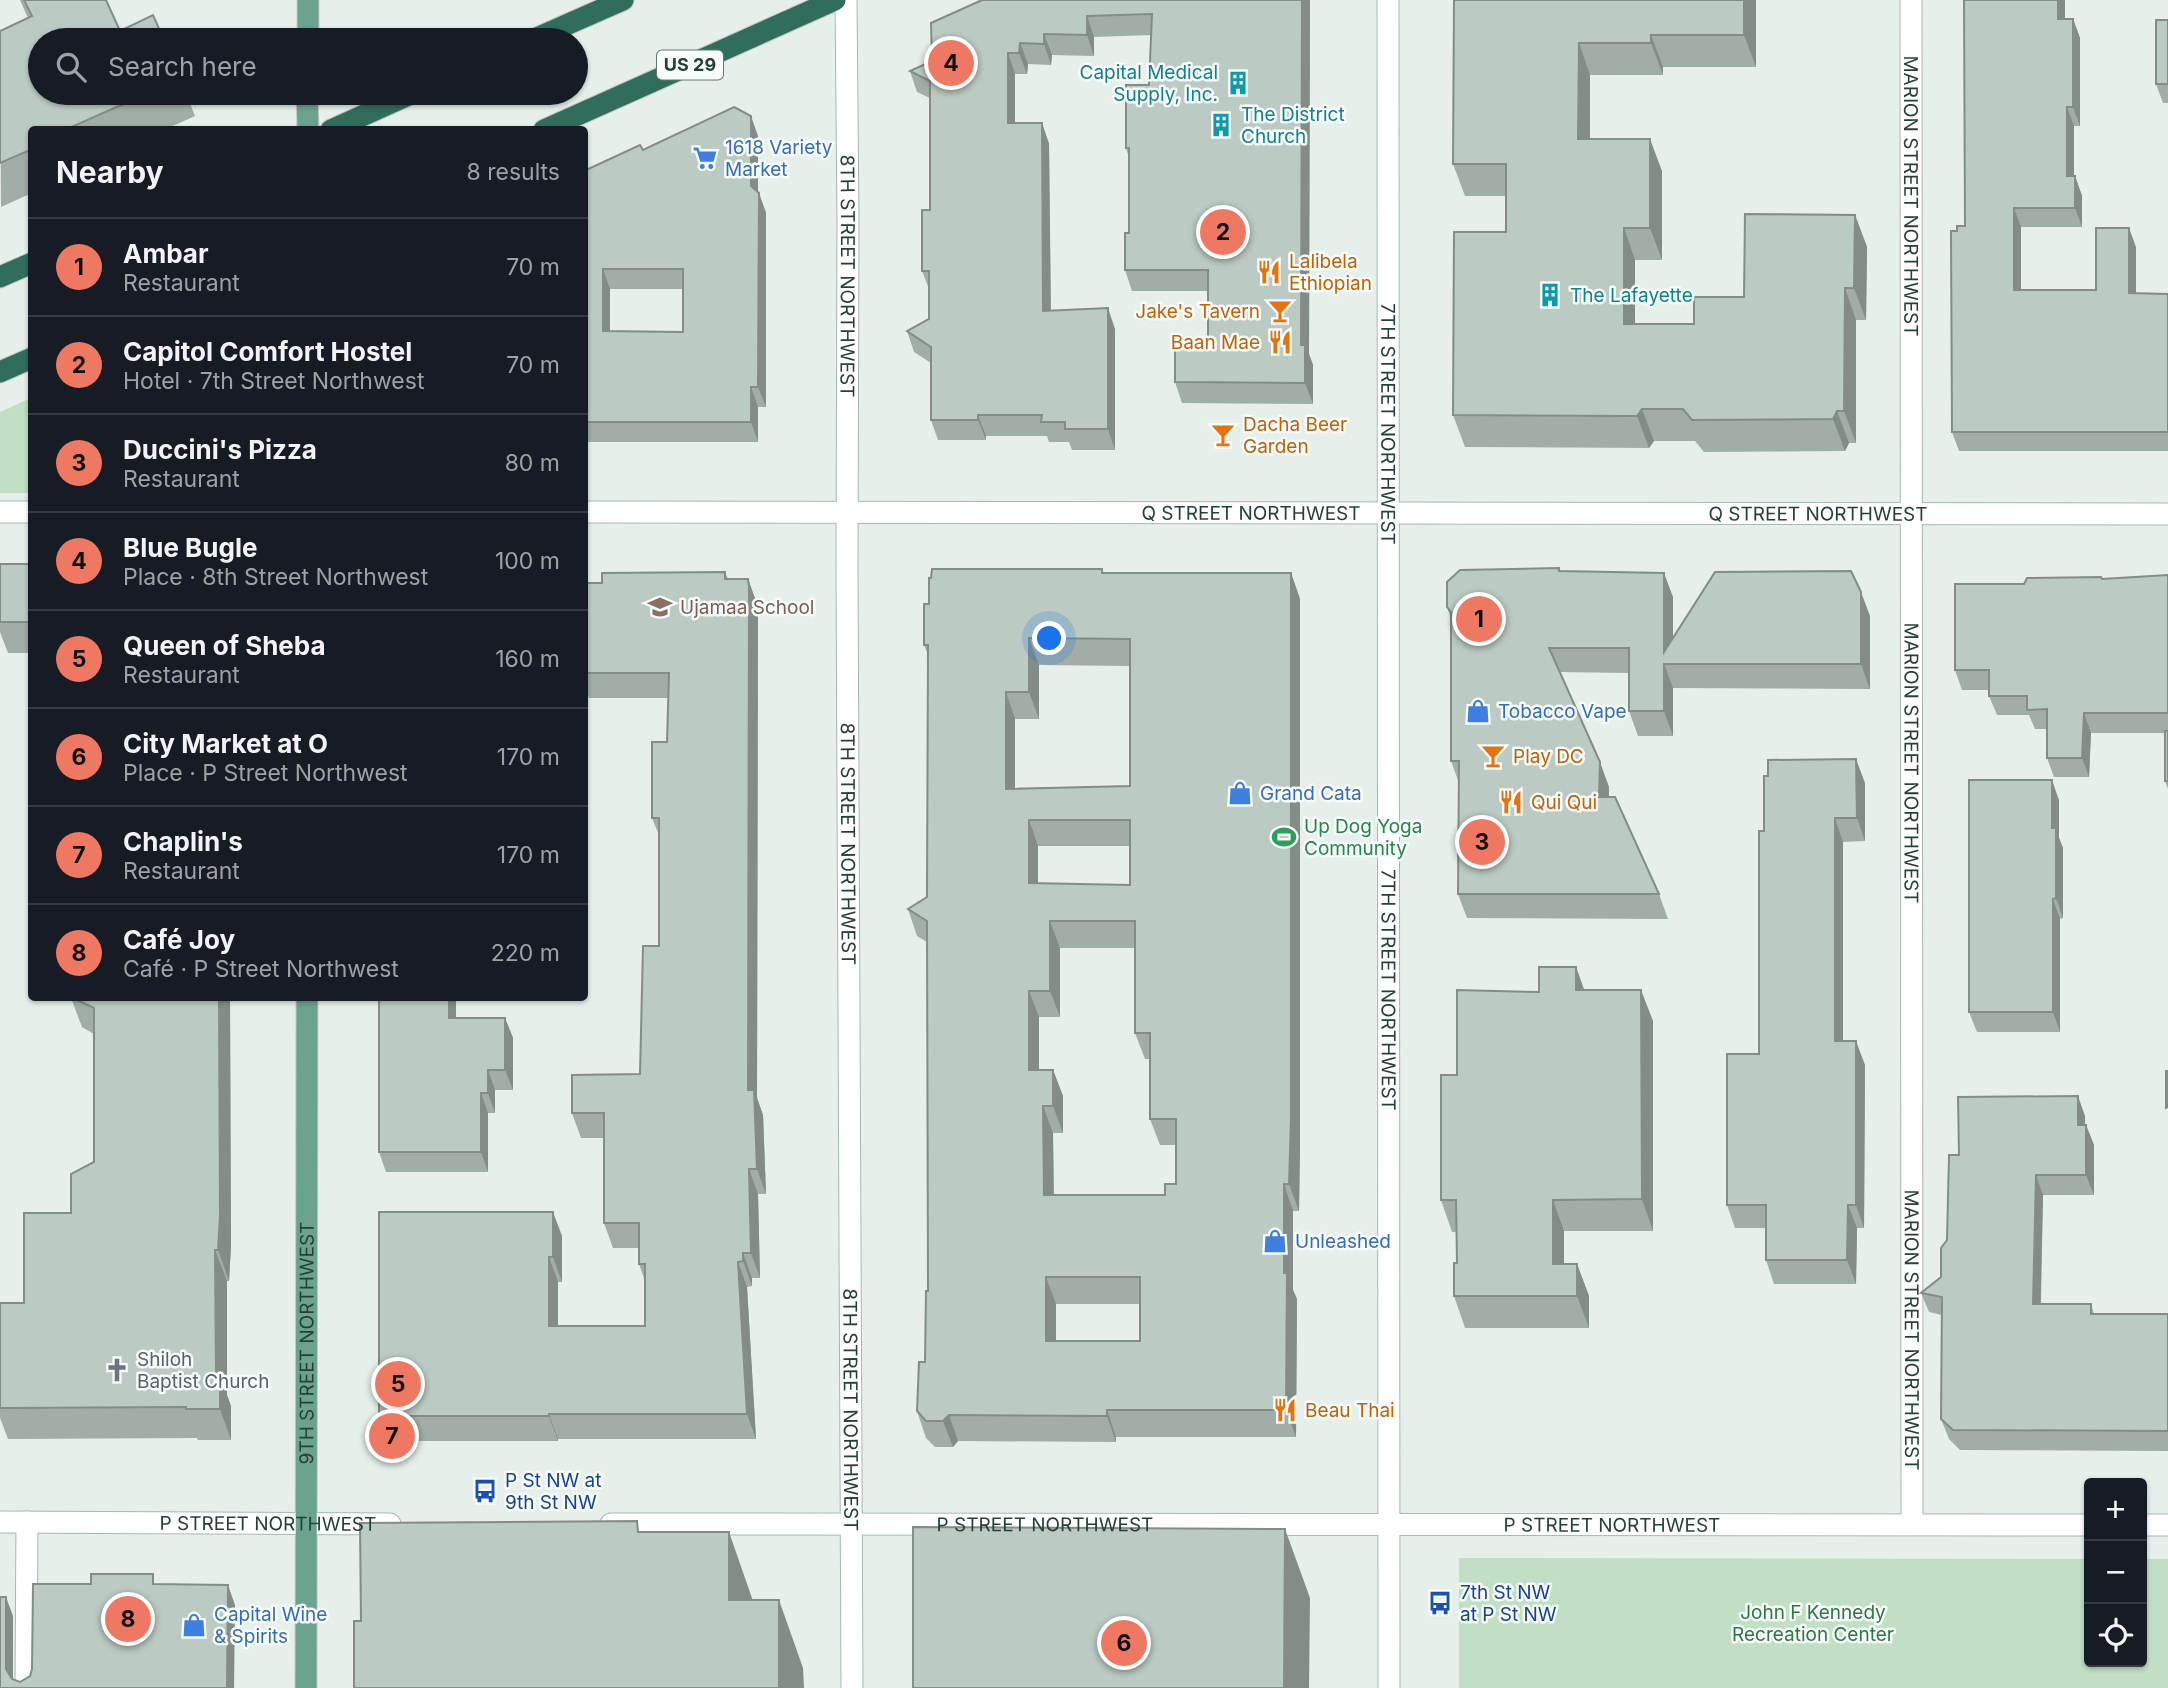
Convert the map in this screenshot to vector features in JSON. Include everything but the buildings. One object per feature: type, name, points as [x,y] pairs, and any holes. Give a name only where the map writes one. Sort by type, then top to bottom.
[{"type":"highway","points":[[559,28],[623,0]]},
{"type":"highway","name":"US 29","points":[[553,126],[835,0]]},
{"type":"highway","points":[[340,126],[386,105]]},
{"type":"highway","points":[[0,277],[28,265]]},
{"type":"highway","points":[[0,372],[28,360]]},
{"type":"main road","points":[[307,28],[308,0]]},
{"type":"main road","points":[[307,105],[308,126]]},
{"type":"main road","name":"9TH STREET NORTHWEST","points":[[306,1688],[307,1001]]},
{"type":"street","name":"8TH STREET NORTHWEST","points":[[846,0],[852,1688]]},
{"type":"street","name":"7TH STREET NORTHWEST","points":[[1388,0],[1389,1688]]},
{"type":"street","name":"MARION STREET NORTHWEST","points":[[1911,0],[1912,1524]]},
{"type":"street","points":[[0,512],[28,512]]},
{"type":"street","name":"Q STREET NORTHWEST","points":[[588,512],[2168,514]]},
{"type":"street","name":"P STREET NORTHWEST","points":[[0,1522],[404,1524]]},
{"type":"street","points":[[26,1688],[27,1522]]},
{"type":"street","name":"P STREET NORTHWEST","points":[[596,1524],[2084,1525]]},
{"type":"street","points":[[2147,1525],[2168,1525]]},
{"type":"green space","points":[[28,399],[28,493],[0,493],[0,412]]},
{"type":"green space","name":"John F Kennedy Recreation Center","points":[[1459,1558],[2084,1559],[2084,1667],[2147,1667],[2147,1559],[2168,1559],[2168,1688],[1459,1688]]},
{"type":"place","name":"Blue Bugle","points":[[951,63]]},
{"type":"place","name":"Capital Medical Supply, Inc.","points":[[1238,83]]},
{"type":"place","name":"The District Church","points":[[1221,125]]},
{"type":"place","name":"1618 Variety Market","points":[[705,158]]},
{"type":"place","name":"Capitol Comfort Hostel","points":[[1223,232]]},
{"type":"place","name":"Lalibela Ethiopian","points":[[1269,272]]},
{"type":"place","name":"The Lafayette","points":[[1550,295]]},
{"type":"place","name":"Jake's Tavern","points":[[1280,311]]},
{"type":"place","name":"Baan Mae","points":[[1280,342]]},
{"type":"place","name":"Dacha Beer Garden","points":[[1223,435]]},
{"type":"place","name":"Ujamaa School","points":[[660,607]]},
{"type":"place","name":"Ambar","points":[[1479,619]]},
{"type":"place","name":"Tobacco Vape","points":[[1478,711]]},
{"type":"place","name":"Play DC","points":[[1493,756]]},
{"type":"place","name":"Grand Cata","points":[[1240,793]]},
{"type":"place","name":"Qui Qui","points":[[1511,802]]},
{"type":"place","name":"Up Dog Yoga Community","points":[[1284,837]]},
{"type":"place","name":"Duccini's Pizza","points":[[1482,842]]},
{"type":"place","name":"Unleashed","points":[[1275,1241]]},
{"type":"place","name":"Shiloh Baptist Church","points":[[117,1370]]},
{"type":"place","name":"Queen of Sheba","points":[[398,1384]]},
{"type":"place","name":"Beau Thai","points":[[1285,1410]]},
{"type":"place","name":"Chaplin's","points":[[392,1436]]},
{"type":"place","name":"P St NW at 9th St NW","points":[[485,1491]]},
{"type":"place","name":"7th St NW at P St NW","points":[[1440,1603]]},
{"type":"place","name":"Café Joy","points":[[128,1619]]},
{"type":"place","name":"Capital Wine & Spirits","points":[[194,1625]]},
{"type":"place","name":"City Market at O","points":[[1124,1643]]}]
